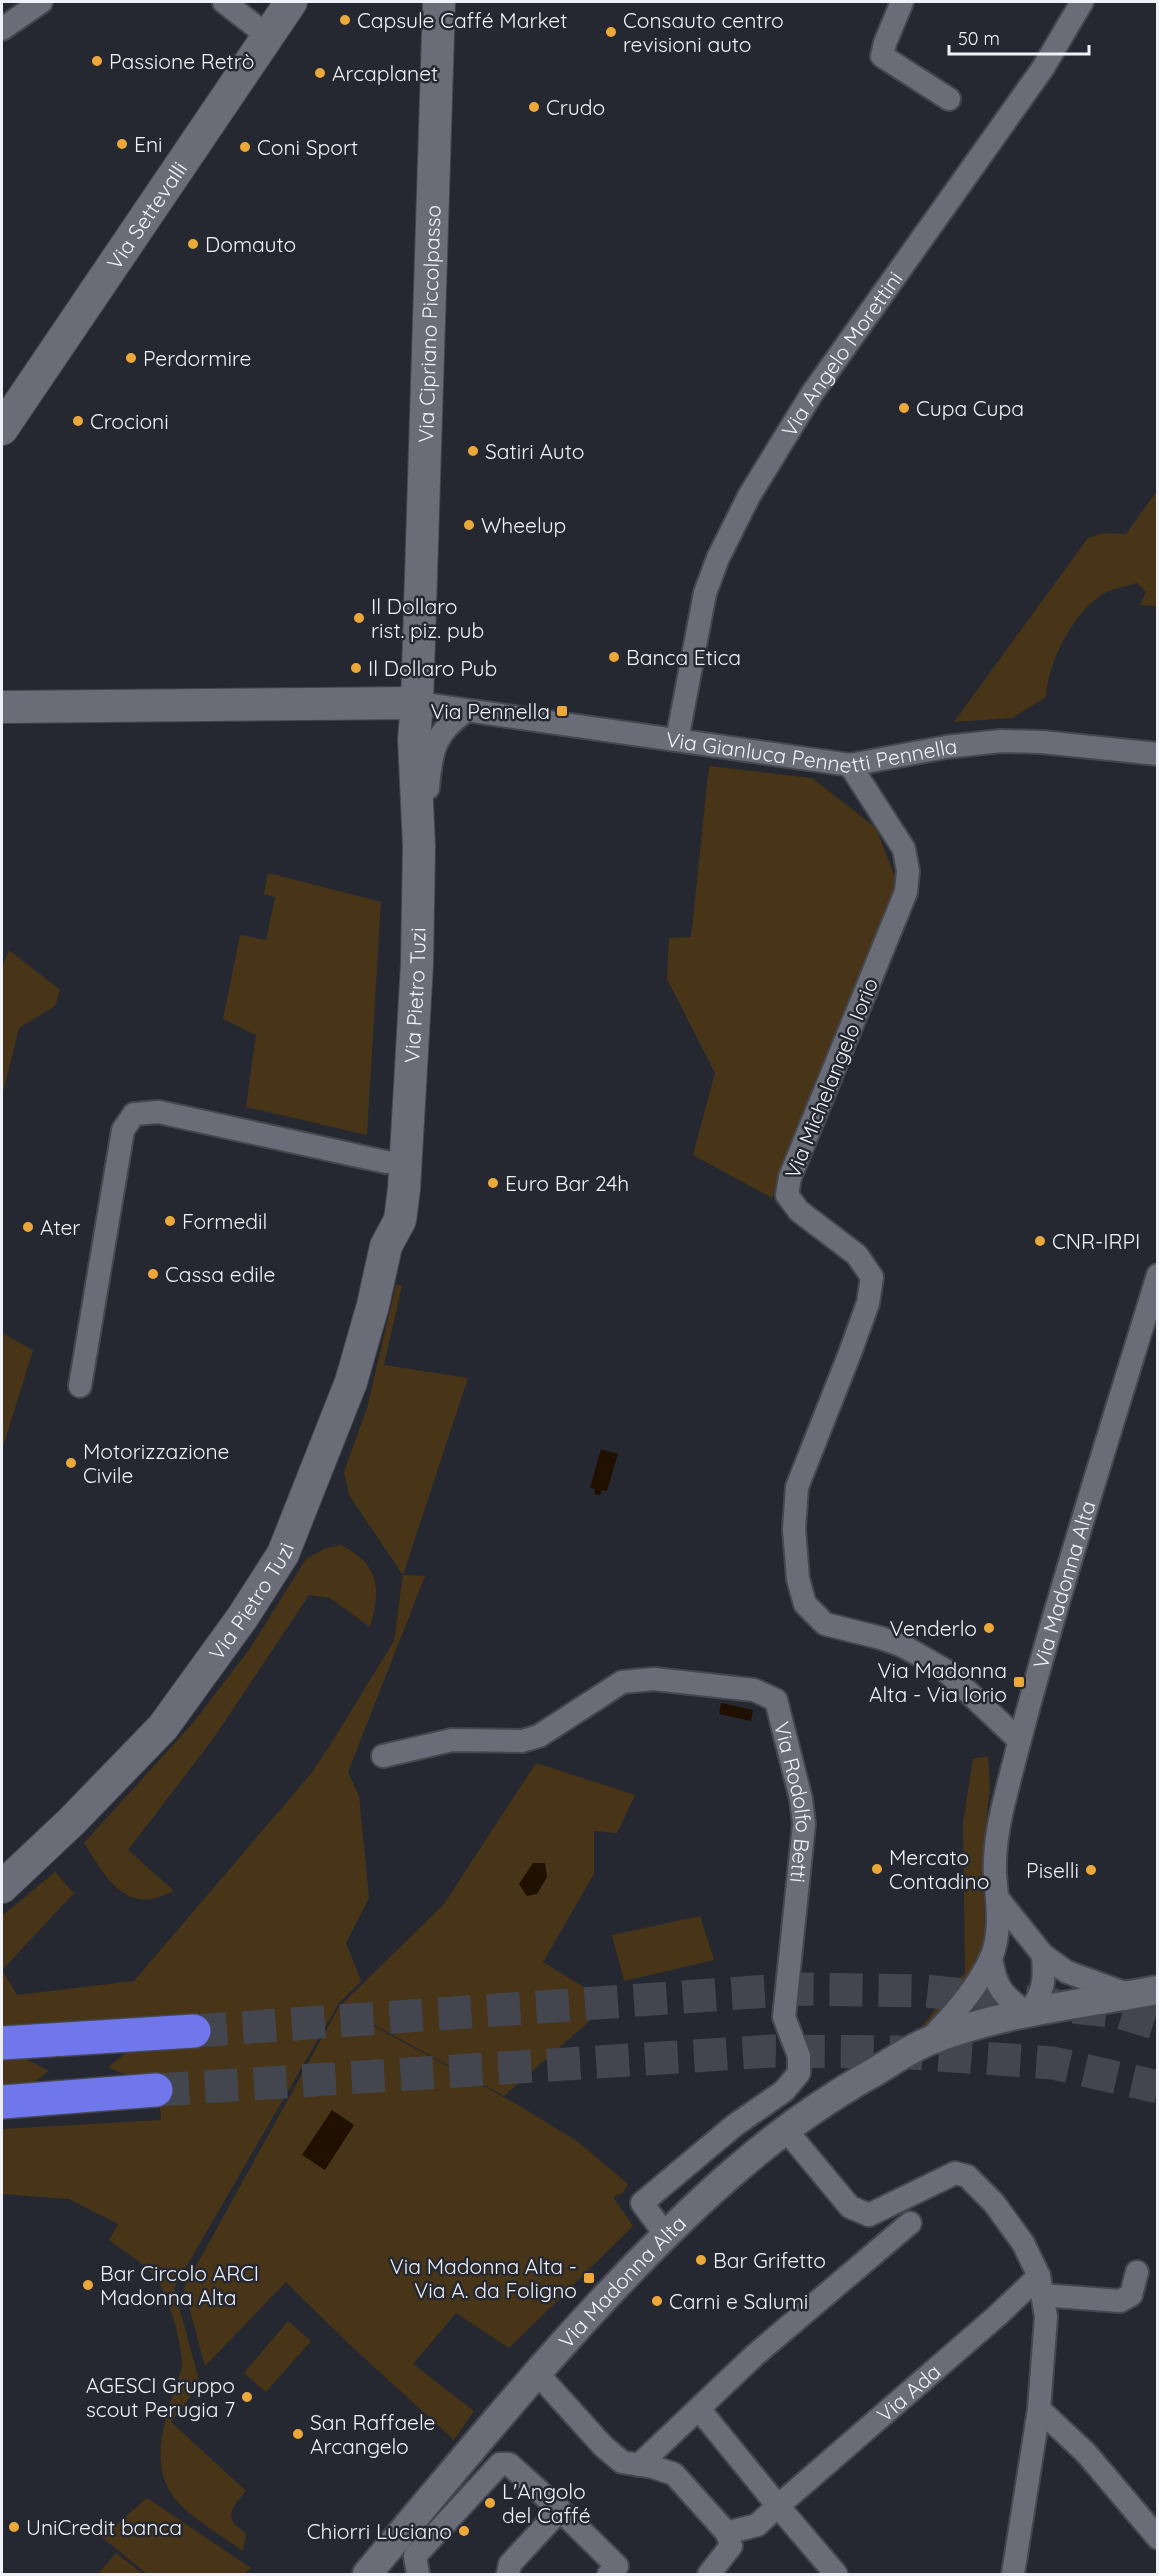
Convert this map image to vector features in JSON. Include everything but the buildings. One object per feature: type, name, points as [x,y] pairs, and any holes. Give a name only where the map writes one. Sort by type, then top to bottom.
[{"type":"highway","points":[[2,2043],[194,2031]]},
{"type":"highway","points":[[2,2102],[156,2090]]},
{"type":"highway","points":[[2,2115],[51,2099]]},
{"type":"main road","name":"Via Settevalli","points":[[2,429],[291,2]]},
{"type":"main road","name":"Via Cipriano Piccolpasso","points":[[2,707],[417,703],[417,645],[439,2]]},
{"type":"main road","name":"Via Cipriano Piccolpasso","points":[[350,702],[382,695],[398,686],[408,669],[417,645]]},
{"type":"main road","points":[[350,702],[390,722],[401,742],[409,750]]},
{"type":"main road","name":"Via Pietro Tuzi","points":[[386,1246],[382,1215],[391,1095],[409,750],[417,703]]},
{"type":"main road","name":"Via Pietro Tuzi","points":[[2,1887],[71,1822],[163,1727],[242,1618],[283,1554],[351,1382],[373,1305],[386,1246],[400,1220],[404,1189],[417,964],[419,846],[409,750]]},
{"type":"street","points":[[2,28],[41,2]]},
{"type":"street","points":[[224,2],[268,36]]},
{"type":"street","points":[[902,2],[885,43],[882,57],[950,99]]},
{"type":"street","name":"Via Angelo Morettini","points":[[677,740],[705,593],[718,558],[744,506],[811,395],[1032,85],[1082,2]]},
{"type":"street","name":"Via Gianluca Pennetti Pennella","points":[[417,703],[850,765],[946,747],[1001,741],[1042,742],[1158,754]]},
{"type":"street","points":[[419,846],[424,831],[430,758],[439,735],[450,722],[466,711]]},
{"type":"street","name":"Via Michelangelo Iorio","points":[[850,765],[904,849],[908,872],[906,892],[788,1186],[787,1195],[800,1210],[857,1255],[872,1276],[868,1303],[854,1343],[796,1487],[794,1529],[798,1579],[805,1604],[825,1624],[903,1646],[945,1670],[1019,1740]]},
{"type":"street","points":[[80,1386],[123,1130],[134,1114],[159,1112],[386,1162]]},
{"type":"street","name":"Via Madonna Alta","points":[[927,2042],[968,1996],[991,1958],[996,1937],[999,1900],[995,1872],[998,1824],[1019,1740],[1158,1275]]},
{"type":"street","name":"Via Rodolfo Betti","points":[[383,1756],[452,1740],[522,1741],[539,1736],[622,1682],[654,1679],[754,1690],[776,1700],[801,1799],[804,1824],[783,2018],[799,2056],[799,2073],[784,2091],[735,2125],[642,2203],[665,2234]]},
{"type":"street","name":"Via Madonna Alta","points":[[999,1900],[1043,1955],[1067,1971],[1096,1984],[1145,1993]]},
{"type":"street","points":[[1028,2014],[1039,1998],[1045,1980],[1043,1955]]},
{"type":"street","name":"Via Madonna Alta","points":[[991,1958],[995,1981],[1007,1998],[1028,2014]]},
{"type":"street","name":"Via Madonna Alta","points":[[367,2574],[565,2339],[665,2234],[730,2174],[786,2130],[835,2094],[927,2042],[968,2028],[1028,2014],[1145,1993]]},
{"type":"street","points":[[786,2130],[850,2207],[868,2215],[956,2173],[967,2176],[994,2204],[1023,2244],[1041,2285],[1046,2317],[1039,2409],[1013,2574]]},
{"type":"street","points":[[639,2465],[755,2355],[910,2223]]},
{"type":"street","points":[[1041,2285],[1120,2301],[1131,2295],[1137,2272]]},
{"type":"street","name":"Via Ada","points":[[727,2533],[757,2524],[980,2331],[1041,2285]]},
{"type":"street","points":[[537,2373],[603,2446],[622,2462],[674,2474],[727,2533],[732,2546],[713,2573]]},
{"type":"street","points":[[699,2409],[836,2574]]},
{"type":"street","points":[[1039,2409],[1086,2453],[1158,2538]]},
{"type":"street","points":[[418,2574],[415,2556],[500,2464],[509,2464],[617,2566],[609,2574]]},
{"type":"street","points":[[444,2482],[463,2504]]},
{"type":"street","points":[[508,2574],[510,2564],[560,2510]]},
{"type":"shaded area","points":[[1157,491],[1157,606],[1140,605],[1146,592],[1137,583],[1105,593],[1083,611],[1065,638],[1051,669],[1046,697],[1012,718],[954,722],[1088,538],[1103,533],[1126,534]]},
{"type":"shaded area","points":[[709,766],[812,778],[876,828],[899,887],[893,911],[772,1198],[693,1155],[715,1073],[667,979],[669,938],[691,937]]},
{"type":"shaded area","points":[[268,873],[381,902],[367,1135],[246,1107],[256,1035],[223,1019],[240,935],[266,940],[275,897],[264,894]]},
{"type":"shaded area","points":[[9,950],[60,990],[55,1006],[19,1028],[2,1096],[2,968]]},
{"type":"shaded area","points":[[396,1285],[402,1285],[384,1365],[468,1378],[403,1575],[349,1495],[344,1472],[367,1408]]},
{"type":"shaded area","points":[[2,1333],[33,1350],[2,1450]]},
{"type":"shaded area","points":[[601,1449],[618,1454],[607,1491],[602,1490],[600,1495],[594,1494],[595,1489],[590,1488]]},
{"type":"shaded area","points":[[341,1545],[364,1561],[374,1579],[376,1601],[370,1627],[330,1598],[309,1595],[213,1739],[128,1850],[174,1891],[155,1898],[140,1899],[119,1890],[103,1873],[84,1843],[193,1723],[249,1650],[306,1559],[324,1549]]},
{"type":"shaded area","points":[[403,1575],[425,1576],[348,1772],[359,1796],[369,1898],[346,1943],[361,1981],[339,2003],[174,2288],[200,2384],[171,2422],[246,2491],[231,2513],[234,2523],[246,2533],[243,2551],[190,2513],[176,2500],[167,2485],[162,2469],[162,2434],[182,2367],[182,2357],[174,2319],[159,2283],[143,2265],[109,2240],[118,2224],[69,2199],[2,2194],[2,2129],[161,2120],[158,2072],[132,2078],[108,2067],[127,2052],[207,2047],[206,2020],[2,2030],[2,1970],[17,1995],[134,1981],[310,1775],[329,1747],[394,1641]]},
{"type":"shaded area","points":[[721,1703],[753,1710],[751,1721],[719,1714]]},
{"type":"shaded area","points":[[988,1756],[990,1787],[983,1851],[985,1943],[979,1966],[955,2001],[916,2033],[965,1973],[963,1823],[973,1759]]},
{"type":"shaded area","points":[[536,1763],[635,1795],[617,1833],[594,1831],[594,1874],[543,1962],[610,2003],[504,2096],[340,2006],[444,1904]]},
{"type":"shaded area","points":[[533,1863],[545,1863],[547,1877],[537,1894],[527,1896],[519,1884]]},
{"type":"shaded area","points":[[55,1872],[74,1893],[2,1970],[2,1916]]},
{"type":"shaded area","points":[[700,1916],[714,1960],[624,1981],[612,1935]]},
{"type":"shaded area","points":[[339,2007],[520,2106],[578,2142],[628,2184],[623,2193],[613,2197],[633,2226],[509,2348],[456,2313],[413,2364],[474,2411],[454,2440],[348,2343],[286,2282],[205,2366],[184,2288]]},
{"type":"shaded area","points":[[23,2057],[49,2071],[27,2087],[2,2089],[2,2059]]},
{"type":"shaded area","points":[[332,2110],[354,2125],[325,2170],[302,2155]]},
{"type":"shaded area","points":[[288,2321],[311,2341],[266,2392],[244,2373]]},
{"type":"shaded area","points":[[147,2498],[251,2568],[244,2574],[147,2574],[102,2537]]},
{"type":"shaded area","points":[[116,2553],[143,2574],[98,2574]]},
{"type":"tunnel","points":[[194,2031],[798,1989],[926,1991],[1119,2012],[1158,2024]]},
{"type":"tunnel","points":[[156,2090],[772,2051],[897,2052],[1053,2063],[1158,2087]]},
{"type":"place","name":"Capsule Caffé Market","points":[[345,20]]},
{"type":"place","name":"Consauto centro revisioni auto","points":[[611,32]]},
{"type":"place","name":"Passione Retrò","points":[[97,61]]},
{"type":"place","name":"Arcaplanet","points":[[320,73]]},
{"type":"place","name":"Crudo","points":[[534,107]]},
{"type":"place","name":"Eni","points":[[122,144]]},
{"type":"place","name":"Coni Sport","points":[[245,147]]},
{"type":"place","name":"Domauto","points":[[193,244]]},
{"type":"place","name":"Perdormire","points":[[131,358]]},
{"type":"place","name":"Cupa Cupa","points":[[904,408]]},
{"type":"place","name":"Crocioni","points":[[78,421]]},
{"type":"place","name":"Satiri Auto","points":[[473,451]]},
{"type":"place","name":"Wheelup","points":[[469,525]]},
{"type":"place","name":"Il Dollaro rist. piz. pub","points":[[359,618]]},
{"type":"place","name":"Banca Etica","points":[[614,657]]},
{"type":"place","name":"Il Dollaro Pub","points":[[356,668]]},
{"type":"place","name":"Via Pennella","points":[[562,711]]},
{"type":"place","name":"Euro Bar 24h","points":[[493,1183]]},
{"type":"place","name":"Formedil","points":[[170,1221]]},
{"type":"place","name":"Ater","points":[[28,1227]]},
{"type":"place","name":"CNR-IRPI","points":[[1040,1241]]},
{"type":"place","name":"Cassa edile","points":[[153,1274]]},
{"type":"place","name":"Motorizzazione Civile","points":[[71,1463]]},
{"type":"place","name":"Venderlo","points":[[989,1628]]},
{"type":"place","name":"Via Madonna Alta - Via Iorio","points":[[1019,1682]]},
{"type":"place","name":"Mercato Contadino","points":[[877,1869]]},
{"type":"place","name":"Piselli","points":[[1091,1870]]},
{"type":"place","name":"Bar Grifetto","points":[[701,2260]]},
{"type":"place","name":"Via Madonna Alta - Via A. da Foligno","points":[[589,2278]]},
{"type":"place","name":"Bar Circolo ARCI Madonna Alta","points":[[88,2285]]},
{"type":"place","name":"Carni e Salumi","points":[[657,2301]]},
{"type":"place","name":"AGESCI Gruppo scout Perugia 7","points":[[247,2397]]},
{"type":"place","name":"San Raffaele Arcangelo","points":[[298,2434]]},
{"type":"place","name":"L'Angolo del Caffé","points":[[490,2503]]},
{"type":"place","name":"UniCredit banca","points":[[14,2527]]},
{"type":"place","name":"Chiorri Luciano","points":[[464,2531]]}]
